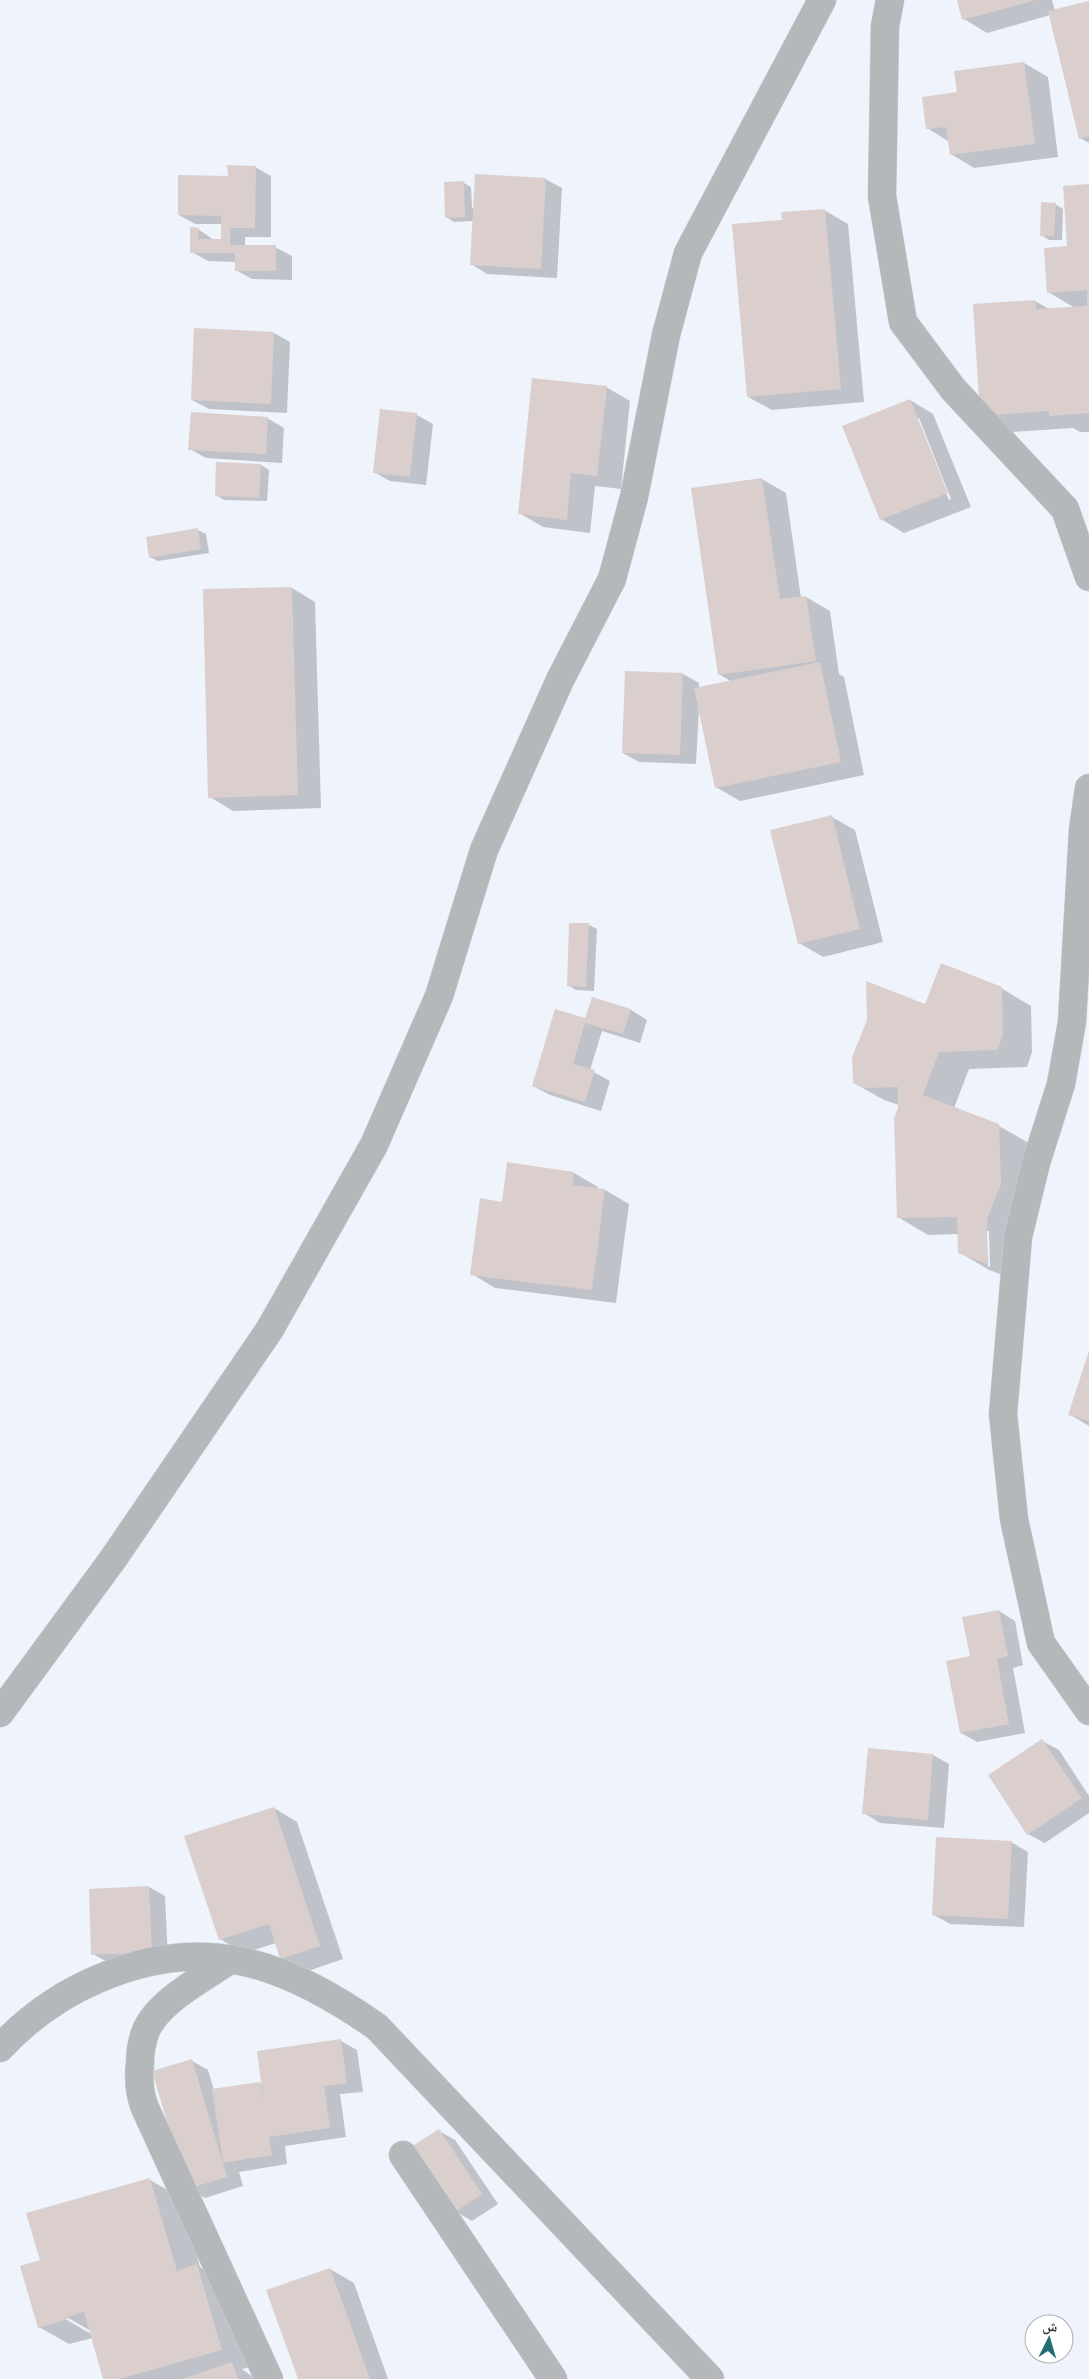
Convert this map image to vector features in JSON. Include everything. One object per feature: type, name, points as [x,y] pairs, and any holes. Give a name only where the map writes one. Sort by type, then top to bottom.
[{"type":"street","points":[[0,1713],[113,1559],[270,1329],[374,1145],[439,996],[484,850],[560,680],[612,579],[634,498],[666,335],[688,253],[822,0]]},
{"type":"street","points":[[890,0],[885,26],[882,196],[903,322],[953,389],[1065,509],[1089,577]]},
{"type":"street","points":[[1089,788],[1083,830],[1072,1022],[1061,1084],[1036,1162],[1018,1237],[1003,1414],[1014,1519],[1041,1642],[1089,1711]]},
{"type":"street","points":[[0,2048],[21,2026],[54,2002],[88,1983],[120,1969],[159,1959],[196,1955],[231,1959],[271,1970],[306,1983],[340,2001],[377,2027],[710,2379]]},
{"type":"street","points":[[231,1959],[171,2000],[154,2018],[145,2033],[138,2078],[140,2094],[145,2108],[270,2379]]},
{"type":"street","points":[[403,2155],[553,2379]]},
{"type":"building","points":[[957,0],[1033,0],[1033,1],[962,20]]},
{"type":"building","points":[[1089,1],[1089,136],[1079,139],[1048,11]]},
{"type":"building","points":[[1024,62],[1035,144],[950,155],[946,127],[926,129],[922,97],[957,92],[954,71]]},
{"type":"building","points":[[227,165],[256,166],[255,228],[230,228],[230,245],[276,245],[276,271],[235,271],[235,253],[190,253],[190,227],[199,228],[198,239],[221,239],[221,216],[178,215],[178,175],[228,176]]},
{"type":"building","points":[[475,174],[546,178],[541,269],[470,265]]},
{"type":"building","points":[[464,181],[465,217],[445,218],[444,182]]},
{"type":"building","points":[[1089,184],[1089,413],[1049,416],[1049,411],[980,416],[973,304],[1035,300],[1036,309],[1087,306],[1087,290],[1047,293],[1044,248],[1067,246],[1063,186]]},
{"type":"building","points":[[1041,202],[1056,203],[1054,236],[1040,236]]},
{"type":"building","points":[[825,209],[841,389],[747,397],[732,224],[782,220],[781,212]]},
{"type":"building","points":[[194,328],[274,332],[271,404],[191,400]]},
{"type":"building","points":[[532,378],[607,386],[597,476],[571,473],[567,520],[518,514]]},
{"type":"building","points":[[910,399],[948,493],[880,520],[842,426]]},
{"type":"building","points":[[380,409],[417,413],[410,477],[373,473]]},
{"type":"building","points":[[191,412],[268,417],[266,454],[188,450]]},
{"type":"building","points":[[216,462],[261,464],[259,498],[215,496]]},
{"type":"building","points":[[762,478],[780,599],[806,596],[816,661],[718,675],[691,488]]},
{"type":"building","points":[[198,528],[201,549],[149,558],[146,537]]},
{"type":"building","points":[[292,587],[298,795],[208,798],[203,589]]},
{"type":"building","points":[[820,662],[841,762],[715,788],[694,688]]},
{"type":"building","points":[[625,671],[683,673],[680,755],[622,753]]},
{"type":"building","points":[[832,815],[860,929],[798,944],[770,830]]},
{"type":"building","points":[[569,923],[589,923],[586,987],[567,986]]},
{"type":"building","points":[[941,963],[1002,987],[1003,1035],[997,1050],[939,1052],[923,1095],[999,1124],[1001,1184],[987,1219],[987,1264],[958,1253],[957,1217],[897,1218],[894,1118],[898,1108],[898,1087],[865,1088],[853,1083],[852,1057],[867,1020],[866,981],[925,1004]]},
{"type":"building","points":[[592,997],[631,1009],[623,1034],[585,1023],[573,1064],[595,1070],[585,1102],[532,1086],[555,1009],[585,1018]]},
{"type":"building","points":[[507,1162],[574,1172],[573,1185],[605,1189],[592,1290],[470,1275],[480,1198],[502,1202]]},
{"type":"building","points":[[1089,1351],[1089,1421],[1068,1415]]},
{"type":"building","points":[[999,1610],[1008,1656],[997,1659],[1009,1724],[960,1733],[946,1661],[970,1656],[962,1617]]},
{"type":"building","points":[[1042,1739],[1082,1798],[1027,1835],[988,1775]]},
{"type":"building","points":[[868,1748],[933,1754],[928,1820],[862,1814]]},
{"type":"building","points":[[274,1807],[320,1946],[280,1959],[269,1924],[219,1940],[184,1836]]},
{"type":"building","points":[[936,1837],[1012,1841],[1008,1919],[932,1915]]},
{"type":"building","points":[[149,1886],[152,1952],[91,1955],[89,1889]]},
{"type":"building","points":[[341,2039],[347,2083],[324,2086],[330,2128],[269,2137],[272,2155],[223,2163],[212,2089],[260,2082],[264,2104],[257,2051]]},
{"type":"building","points":[[192,2059],[227,2177],[187,2189],[152,2071]]},
{"type":"building","points":[[439,2129],[482,2194],[455,2212],[411,2147]]},
{"type":"building","points":[[150,2178],[177,2271],[197,2264],[222,2350],[119,2379],[103,2379],[84,2312],[38,2328],[20,2266],[40,2260],[26,2213]]},
{"type":"building","points":[[330,2268],[370,2379],[298,2379],[266,2290]]},
{"type":"building","points":[[232,2362],[238,2379],[182,2379]]}]
